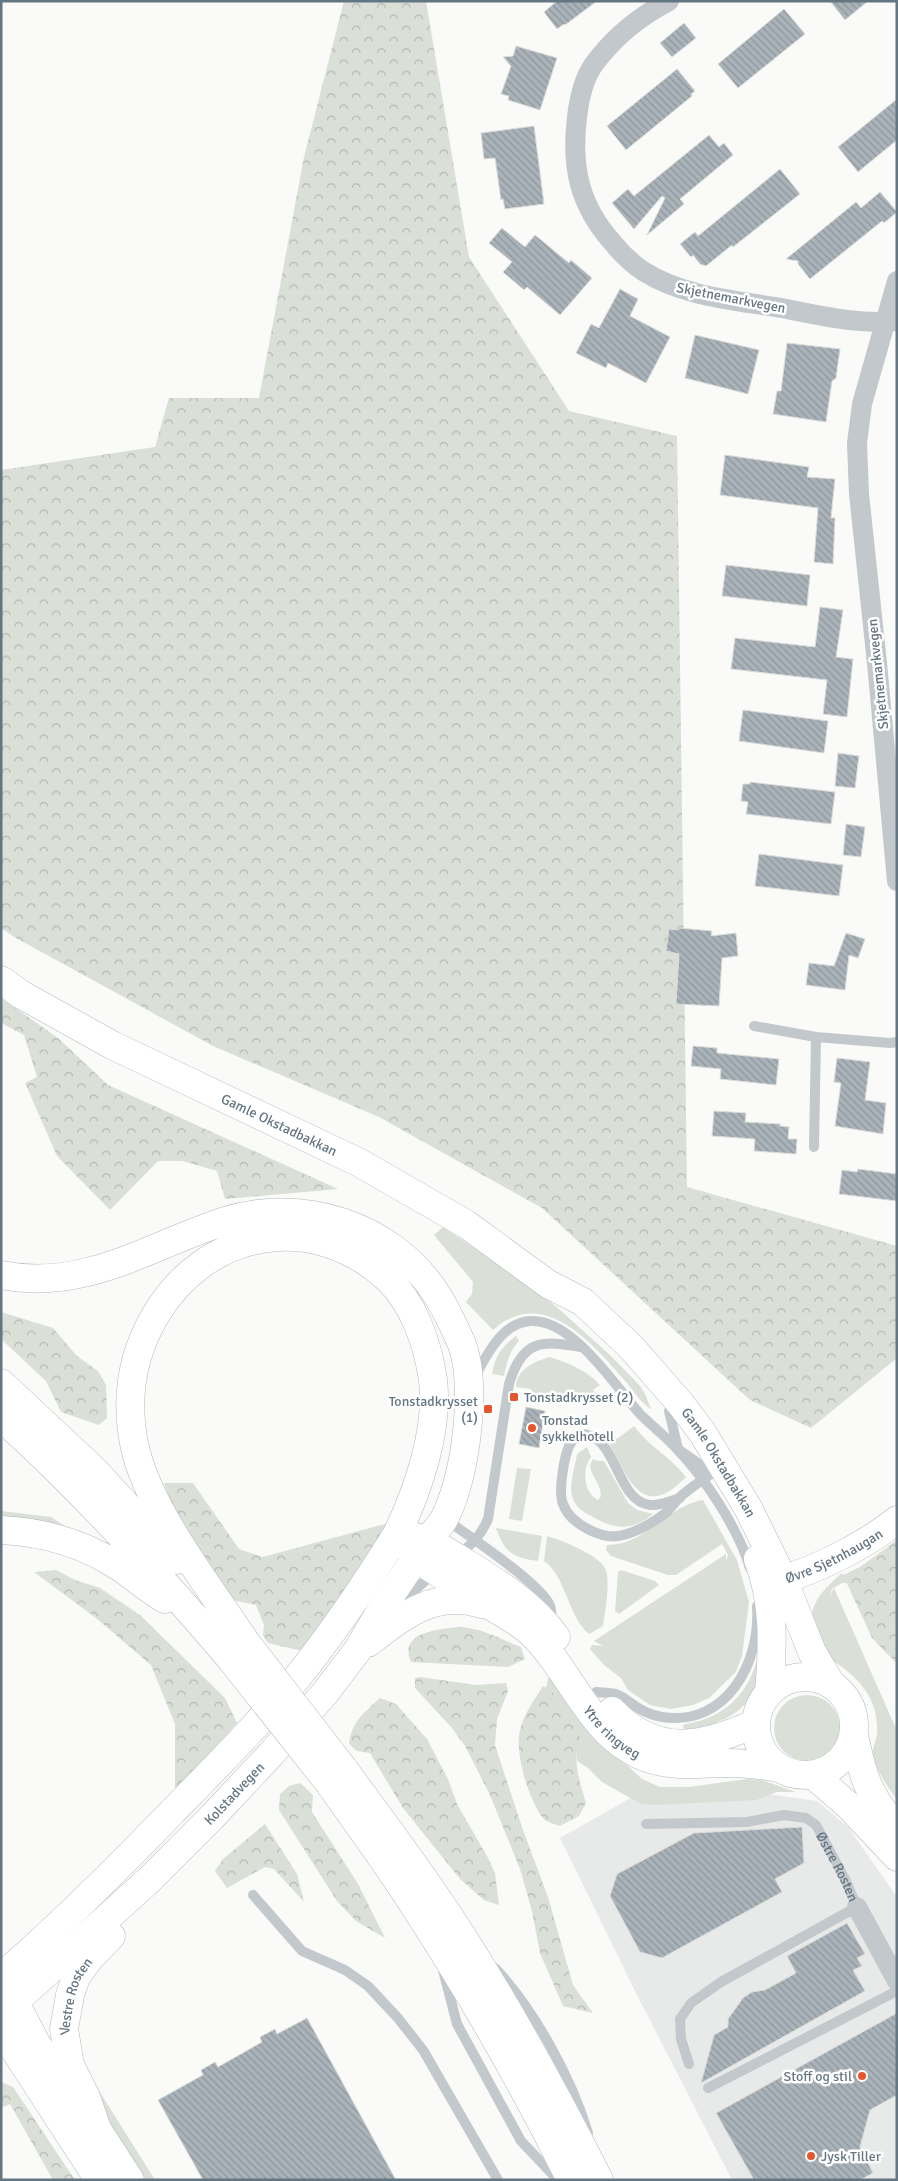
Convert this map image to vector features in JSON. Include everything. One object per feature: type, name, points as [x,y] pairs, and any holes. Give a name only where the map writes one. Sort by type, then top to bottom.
[{"type":"main road","name":"Gamle Okstadbakkan","points":[[1,980],[112,1045],[360,1163],[466,1224],[548,1284],[583,1302],[631,1347],[680,1403],[712,1473]]},
{"type":"main road","name":"Kolstadvegen","points":[[1,1275],[47,1278],[78,1274],[117,1264],[226,1221],[286,1212],[319,1216],[346,1223],[370,1233],[396,1250],[417,1269],[435,1291],[449,1315],[464,1350],[470,1385],[466,1438],[443,1552],[384,1605],[357,1651],[325,1693],[212,1817],[149,1880],[8,2008]]},
{"type":"main road","points":[[2,1977],[48,1936],[136,1850],[295,1680],[366,1584],[397,1534],[418,1486],[427,1450],[433,1409],[433,1382],[426,1347],[419,1328],[405,1302],[389,1280],[364,1260],[340,1247],[315,1240],[260,1238],[236,1245],[212,1256],[198,1266],[174,1288],[159,1310],[139,1347],[132,1374],[130,1402],[136,1450],[158,1505],[237,1650]]},
{"type":"main road","name":"Gamle Okstadbakkan","points":[[548,1284],[573,1313],[620,1356],[669,1412],[712,1473],[748,1508],[768,1582],[772,1629],[769,1692]]},
{"type":"main road","points":[[1,1383],[94,1471],[127,1506],[336,1775],[432,1891],[444,1931],[488,2026],[571,2180]]},
{"type":"main road","points":[[1,1416],[76,1489],[192,1614],[237,1650]]},
{"type":"main road","name":"Øvre Sjetnhaugan","points":[[768,1582],[798,1575],[870,1538],[897,1520]]},
{"type":"main road","points":[[1,1530],[40,1534],[70,1542],[121,1568],[148,1589],[192,1614]]},
{"type":"main road","name":"Ytre ringveg","points":[[397,1534],[443,1552],[513,1593],[528,1605],[553,1633],[596,1692],[634,1730],[657,1740],[683,1745],[728,1736],[756,1723]]},
{"type":"main road","name":"Ytre ringveg","points":[[443,1552],[490,1606]]},
{"type":"main road","name":"Gamle Okstadbakkan","points":[[768,1582],[831,1684]]},
{"type":"main road","name":"Ytre ringveg","points":[[357,1651],[402,1616],[432,1602],[449,1599],[472,1600],[490,1606],[514,1619],[535,1637],[604,1730],[622,1744],[647,1758],[673,1764],[755,1764],[779,1768]]},
{"type":"main road","points":[[854,1735],[849,1749],[840,1762],[828,1771],[813,1776],[789,1774],[768,1760],[761,1749],[756,1723],[760,1707],[769,1692],[782,1682],[799,1677],[816,1678],[831,1684],[843,1694],[851,1706],[855,1720],[854,1735],[861,1768],[870,1792],[897,1829]]},
{"type":"main road","points":[[813,1776],[849,1806],[897,1857]]},
{"type":"main road","name":"Vestre Rosten","points":[[97,2129],[86,2097],[70,2066],[64,2029],[66,2014],[76,1977],[89,1959],[118,1929],[149,1880]]},
{"type":"main road","points":[[444,1931],[543,2073],[600,2180]]},
{"type":"main road","name":"Vestre Rosten","points":[[2,1977],[8,2008],[30,2032],[71,2097],[97,2129],[130,2180]]},
{"type":"main road","points":[[1,2029],[99,2180]]},
{"type":"street","name":"Skjetnemarkvegen","points":[[669,1],[650,11],[623,32],[593,65],[579,102],[574,144],[575,159],[582,194],[598,227],[629,261],[666,284],[692,293],[828,317],[891,322]]},
{"type":"street","name":"Skjetnemarkvegen","points":[[897,281],[891,322],[862,404],[857,443],[858,494],[877,663],[897,881]]},
{"type":"street","name":"Østre Rosten","points":[[856,1907],[897,1981]]},
{"type":"lane","points":[[754,1026],[816,1037],[897,1042]]},
{"type":"lane","points":[[814,1147],[816,1037]]},
{"type":"lane","points":[[470,1385],[488,1353],[504,1334],[529,1321],[543,1322],[556,1326],[582,1348],[641,1415],[678,1449],[712,1473],[680,1498],[667,1512],[645,1526],[623,1536],[597,1533],[576,1521],[566,1511],[562,1503],[561,1487],[569,1448],[573,1440],[581,1434],[595,1437],[603,1445],[632,1496],[650,1505],[662,1504],[680,1498]]},
{"type":"lane","points":[[443,1552],[484,1530],[488,1519],[509,1384],[514,1369],[529,1349],[540,1344],[553,1342],[582,1348]]},
{"type":"lane","points":[[669,1412],[678,1449]]},
{"type":"lane","points":[[596,1692],[619,1695],[643,1711],[662,1717],[684,1717],[701,1713],[718,1704],[738,1686],[747,1669],[756,1636],[757,1595],[768,1582]]},
{"type":"lane","name":"Østre Rosten","points":[[646,1824],[747,1822],[784,1815],[806,1818],[816,1825],[845,1879],[856,1907]]},
{"type":"lane","points":[[253,1894],[302,1951],[345,1970],[368,1986],[396,2017],[423,2050],[498,2180]]},
{"type":"lane","points":[[689,2064],[681,2039],[680,2020],[691,2003],[721,1982],[856,1907]]},
{"type":"lane","points":[[444,1931],[457,2024],[521,2141],[558,2180]]},
{"type":"lane","points":[[708,2088],[897,1991]]},
{"type":"shaded area","points":[[768,1794],[817,1801],[848,1827],[897,1897],[897,2180],[732,2180],[637,1995],[560,1838],[629,1799]]},
{"type":"green space","points":[[344,1],[426,1],[469,257],[569,411],[677,436],[687,1187],[897,1246],[897,1358],[811,1428],[750,1400],[542,1208],[379,1117],[213,1046],[1,928],[1,470],[155,447],[169,398],[259,398],[304,157]]},
{"type":"green space","points":[[1,998],[58,1038],[108,1085],[338,1189],[225,1199],[217,1171],[183,1161],[158,1161],[110,1210],[57,1156],[25,1083],[37,1077],[24,1035],[1,1023]]},
{"type":"green space","points":[[443,1227],[530,1286],[559,1309],[611,1356],[640,1386],[651,1409],[641,1401],[591,1344],[576,1331],[560,1321],[544,1315],[526,1314],[507,1320],[493,1330],[466,1302],[472,1294],[473,1282],[434,1235]]},
{"type":"green space","points":[[1,1312],[53,1328],[77,1356],[98,1371],[106,1385],[107,1418],[99,1425],[61,1412],[46,1381],[1,1339]]},
{"type":"green space","points":[[516,1336],[519,1341],[507,1362],[504,1376],[492,1374],[500,1352]]},
{"type":"green space","points":[[550,1357],[589,1375],[600,1385],[593,1390],[597,1396],[563,1402],[533,1396],[531,1389],[516,1387],[519,1375],[523,1371],[533,1364]]},
{"type":"green space","points":[[634,1426],[646,1440],[674,1463],[686,1477],[671,1490],[658,1496],[647,1495],[638,1490],[622,1468],[606,1436],[610,1432],[617,1439]]},
{"type":"green space","points":[[587,1447],[591,1457],[585,1474],[589,1492],[593,1497],[598,1500],[601,1496],[590,1468],[593,1459],[604,1461],[628,1503],[637,1510],[653,1514],[645,1520],[624,1527],[601,1521],[580,1509],[572,1496],[572,1480],[577,1454]]},
{"type":"green space","points":[[517,1468],[531,1469],[522,1521],[509,1519]]},
{"type":"green space","points":[[164,1483],[193,1483],[239,1549],[263,1557],[392,1522],[302,1651],[268,1643],[263,1635],[264,1625],[256,1605],[232,1600],[174,1514]]},
{"type":"green space","points":[[703,1500],[737,1560],[749,1602],[742,1656],[736,1672],[709,1698],[693,1705],[671,1709],[650,1705],[628,1690],[621,1678],[604,1665],[590,1649],[592,1645],[603,1646],[594,1641],[726,1554],[726,1561],[728,1555],[722,1544],[676,1575],[668,1575],[611,1556],[606,1550],[607,1545],[633,1539],[678,1510]]},
{"type":"green space","points":[[1,1511],[51,1517],[78,1535],[1,1520]]},
{"type":"green space","points":[[496,1528],[542,1536],[538,1561],[516,1556],[502,1543]]},
{"type":"green space","points":[[547,1536],[588,1553],[605,1568],[608,1588],[603,1626],[589,1634],[576,1618],[557,1576],[544,1561]]},
{"type":"green space","points":[[897,1540],[897,1664],[872,1638],[843,1575],[860,1567]]},
{"type":"green space","points":[[56,1570],[75,1580],[100,1588],[140,1615],[225,1698],[237,1723],[175,1793],[175,1724],[151,1665],[96,1618],[34,1572]]},
{"type":"green space","points":[[621,1570],[655,1581],[659,1585],[619,1614],[615,1611],[618,1572]]},
{"type":"green space","points":[[842,1573],[847,1583],[842,1583],[832,1589],[829,1597],[834,1588],[897,1731],[897,1800],[880,1774],[873,1756],[877,1722],[871,1701],[853,1676],[835,1662],[834,1664],[813,1625],[812,1617],[816,1602],[825,1589]]},
{"type":"green space","points":[[457,1627],[482,1631],[521,1647],[525,1659],[508,1667],[411,1662],[408,1652],[410,1644],[415,1639],[430,1631]]},
{"type":"green space","points":[[759,1651],[761,1675],[748,1701],[740,1709],[720,1721],[684,1730],[683,1725],[713,1716],[735,1700],[750,1678]]},
{"type":"green space","points":[[550,1672],[600,1740],[642,1779],[660,1787],[689,1787],[747,1779],[762,1780],[796,1792],[777,1792],[756,1800],[655,1805],[639,1803],[602,1782],[588,1768],[577,1761],[577,1748],[581,1739],[560,1702],[546,1687]]},
{"type":"green space","points":[[420,1677],[476,1685],[506,1683],[508,1691],[497,1719],[495,1745],[523,1830],[548,1897],[573,1985],[593,2013],[563,2006],[540,1953],[532,1911],[520,1869],[490,1795],[465,1746],[452,1728],[415,1688],[415,1678]]},
{"type":"green space","points":[[543,1686],[549,1689],[560,1701],[581,1739],[578,1747],[577,1763],[579,1779],[586,1803],[579,1816],[560,1826],[548,1822],[538,1810],[528,1788],[519,1750],[520,1730],[524,1718]]},
{"type":"green space","points":[[800,1695],[814,1695],[826,1700],[835,1709],[840,1721],[838,1741],[831,1752],[814,1761],[800,1761],[788,1756],[779,1747],[774,1735],[774,1721],[779,1709],[788,1700]]},
{"type":"green space","points":[[380,1698],[396,1704],[427,1739],[448,1779],[457,1804],[495,1873],[499,1905],[484,1900],[460,1879],[403,1808],[370,1753],[357,1751],[349,1744],[356,1723]]},
{"type":"green space","points":[[300,1783],[313,1795],[312,1812],[358,1884],[385,1938],[356,1921],[337,1901],[279,1810],[280,1794],[289,1786]]},
{"type":"green space","points":[[265,1824],[297,1874],[304,1902],[274,1869],[265,1867],[227,1888],[215,1871],[223,1859]]},
{"type":"green space","points":[[86,2070],[155,2180],[146,2180],[90,2092]]},
{"type":"green space","points":[[1,2082],[13,2087],[75,2180],[53,2180],[10,2104],[1,2108]]},
{"type":"building","points":[[557,1],[597,1],[557,29],[544,12]]},
{"type":"building","points":[[830,1],[868,1],[845,20]]},
{"type":"building","points":[[784,9],[805,34],[738,88],[718,64]]},
{"type":"building","points":[[684,23],[696,38],[672,57],[660,43]]},
{"type":"building","points":[[516,46],[557,58],[540,110],[508,100],[509,96],[501,94],[511,66],[503,57],[513,56]]},
{"type":"building","points":[[677,69],[695,91],[691,94],[692,96],[626,150],[607,126]]},
{"type":"building","points":[[897,99],[897,140],[858,172],[838,147]]},
{"type":"building","points":[[534,126],[544,204],[505,209],[503,199],[501,200],[495,158],[484,159],[481,133]]},
{"type":"building","points":[[709,135],[719,147],[724,143],[733,155],[680,199],[684,204],[647,235],[665,198],[662,196],[634,229],[612,203],[628,189],[634,196]]},
{"type":"building","points":[[780,169],[800,194],[706,266],[700,264],[693,255],[691,257],[680,244],[695,232],[698,236]]},
{"type":"building","points":[[880,192],[897,212],[884,223],[882,221],[810,279],[798,264],[798,261],[786,259],[856,202],[861,208]]},
{"type":"building","points":[[502,228],[525,247],[535,235],[569,263],[571,260],[592,278],[560,315],[527,287],[524,290],[503,272],[512,262],[489,243]]},
{"type":"building","points":[[620,289],[638,299],[630,316],[670,337],[646,383],[608,363],[606,368],[576,353],[591,324],[599,328]]},
{"type":"building","points":[[695,335],[759,350],[748,394],[685,378]]},
{"type":"building","points":[[787,343],[840,349],[836,378],[832,381],[826,422],[773,414],[777,391],[781,391]]},
{"type":"building","points":[[725,455],[809,467],[807,477],[835,479],[831,518],[835,518],[833,564],[814,562],[818,508],[720,495]]},
{"type":"building","points":[[726,565],[810,575],[807,606],[722,596]]},
{"type":"building","points":[[820,607],[843,610],[836,657],[853,659],[847,717],[823,714],[827,680],[731,669],[735,638],[815,647]]},
{"type":"building","points":[[743,710],[828,721],[824,753],[739,741]]},
{"type":"building","points":[[838,753],[859,756],[855,788],[835,786]]},
{"type":"building","points":[[750,782],[835,792],[831,824],[746,814],[748,802],[741,801],[743,784],[750,784]]},
{"type":"building","points":[[846,824],[865,827],[861,857],[843,855]]},
{"type":"building","points":[[759,854],[843,865],[839,896],[755,886]]},
{"type":"building","points":[[679,928],[712,931],[711,936],[736,933],[738,956],[722,958],[719,1006],[676,1004],[679,954],[666,951],[669,929],[678,930]]},
{"type":"building","points":[[846,933],[865,939],[858,958],[849,955],[845,990],[806,985],[809,963],[834,966]]},
{"type":"building","points":[[693,1046],[717,1048],[717,1053],[779,1059],[776,1085],[720,1079],[721,1069],[691,1066]]},
{"type":"building","points":[[837,1058],[870,1062],[865,1100],[886,1103],[883,1134],[835,1126],[841,1083],[834,1082]]},
{"type":"building","points":[[714,1111],[746,1113],[745,1122],[780,1124],[780,1126],[789,1127],[788,1139],[797,1139],[796,1154],[754,1151],[755,1139],[712,1136]]},
{"type":"building","points":[[858,1169],[897,1174],[897,1201],[839,1194],[842,1170],[857,1172]]},
{"type":"building","name":"Tonstad sykkelhotell","points":[[526,1407],[545,1411],[539,1448],[519,1444]]},
{"type":"building","points":[[802,1827],[804,1863],[775,1879],[782,1892],[662,1958],[640,1952],[610,1896],[617,1874],[694,1833]]},
{"type":"building","points":[[847,1923],[865,1954],[857,1958],[862,1966],[853,1970],[865,1991],[701,2083],[714,2035],[728,2027],[728,2019],[743,1998],[752,1992],[765,1990],[796,1973],[787,1956]]},
{"type":"building","points":[[897,2013],[897,2095],[870,2110],[860,2147],[873,2173],[860,2180],[754,2180],[716,2113]]},
{"type":"building","points":[[307,2018],[396,2180],[203,2180],[158,2100],[203,2075],[201,2070],[215,2062],[218,2067],[262,2042],[260,2037],[275,2029],[277,2034]]},
{"type":"place","name":"Tonstadkrysset (2)","points":[[514,1397]]},
{"type":"place","name":"Tonstadkrysset (1)","points":[[488,1409]]},
{"type":"place","name":"Tonstad sykkelhotell","points":[[532,1428]]},
{"type":"place","name":"Stoff og stil","points":[[862,2076]]},
{"type":"place","name":"Jysk Tiller","points":[[811,2156]]}]
